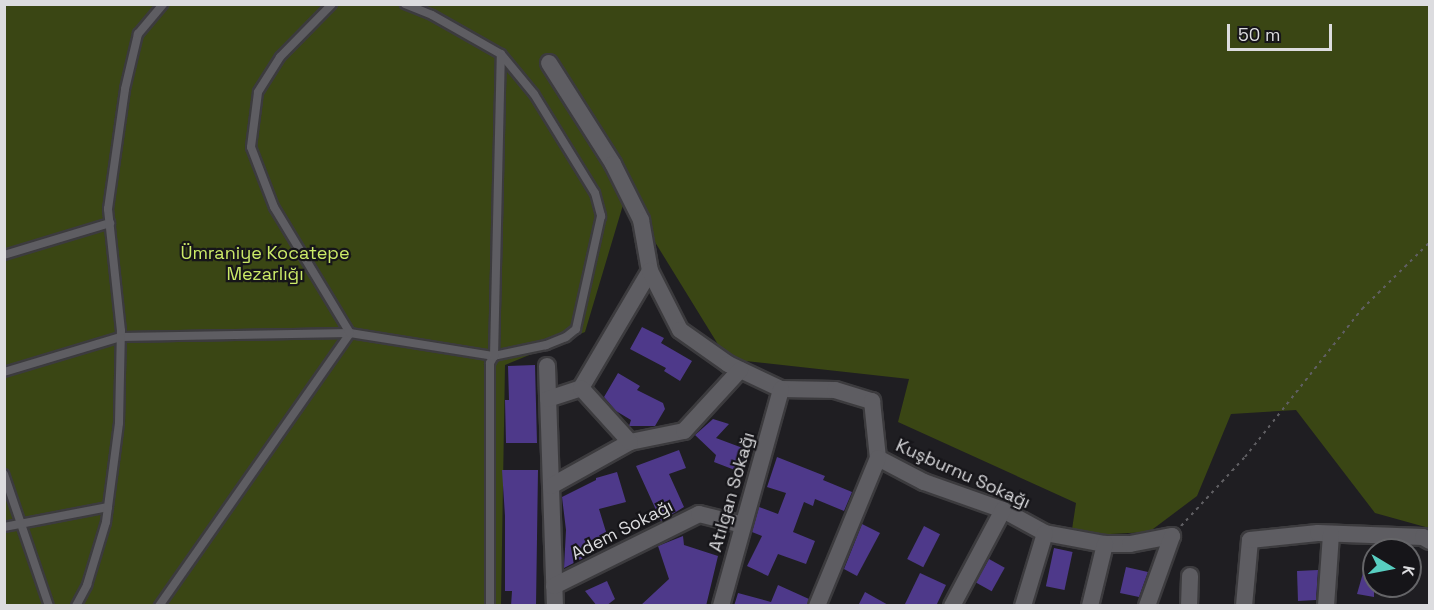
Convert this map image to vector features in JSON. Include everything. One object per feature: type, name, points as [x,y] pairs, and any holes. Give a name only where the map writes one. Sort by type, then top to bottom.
[{"type":"street","name":"Kuşburnu Sokağı","points":[[549,63],[613,164],[641,220],[650,271],[680,330],[740,370],[781,389],[835,390],[872,401],[878,458],[924,482],[1003,510],[1045,533],[1105,544],[1130,544],[1172,536]]},
{"type":"street","points":[[548,399],[581,388],[650,271]]},
{"type":"street","points":[[547,366],[555,606]]},
{"type":"street","points":[[551,486],[630,442],[684,431],[740,370]]},
{"type":"street","points":[[581,388],[630,442]]},
{"type":"street","name":"Atılgan Sokağı","points":[[721,606],[781,389]]},
{"type":"street","points":[[817,606],[878,458]]},
{"type":"street","points":[[952,606],[1003,510]]},
{"type":"street","name":"Adem Sokağı","points":[[554,586],[699,514],[743,525]]},
{"type":"street","points":[[1023,606],[1045,533]]},
{"type":"street","points":[[1244,606],[1250,540],[1331,534],[1423,537],[1430,541]]},
{"type":"street","points":[[1326,606],[1331,534]]},
{"type":"street","points":[[1147,606],[1172,536]]},
{"type":"street","points":[[1090,606],[1105,544]]},
{"type":"street","points":[[1189,606],[1190,576]]},
{"type":"lane","points":[[76,606],[87,585],[108,507],[119,423],[121,337],[108,209],[125,88],[138,34],[163,4]]},
{"type":"lane","points":[[332,4],[280,57],[258,92],[251,147],[274,207],[350,333]]},
{"type":"lane","points":[[4,372],[121,337],[350,333],[494,356],[546,345],[566,337],[576,329],[601,216],[595,193],[540,104],[501,54],[432,15],[405,4]]},
{"type":"lane","points":[[490,606],[490,363],[494,356],[501,54]]},
{"type":"lane","points":[[4,255],[110,223]]},
{"type":"lane","points":[[159,606],[350,333]]},
{"type":"lane","points":[[4,474],[49,606]]},
{"type":"lane","points":[[4,527],[108,507]]},
{"type":"path","points":[[1172,536],[1245,457],[1362,309],[1430,242]]},
{"type":"green space","name":"Ümraniye Kocatepe Mezarlığı","points":[[4,5],[1429,5],[1429,528],[1375,513],[1296,410],[1231,414],[1197,496],[1149,532],[1071,536],[1076,503],[898,422],[909,379],[727,359],[626,195],[585,332],[505,365],[501,605],[5,605]]},
{"type":"building","points":[[642,327],[664,338],[661,343],[692,361],[680,381],[664,371],[666,368],[630,349]]},
{"type":"building","points":[[535,365],[537,443],[506,443],[505,400],[509,400],[508,366]]},
{"type":"building","points":[[618,373],[640,386],[637,390],[663,403],[665,409],[655,426],[629,426],[631,420],[616,411],[604,397]]},
{"type":"building","points":[[713,419],[729,424],[716,438],[748,450],[740,472],[714,462],[716,455],[695,435]]},
{"type":"building","points":[[679,450],[686,468],[669,474],[684,507],[661,521],[636,466]]},
{"type":"building","points":[[777,457],[825,476],[823,480],[852,492],[844,511],[815,499],[813,506],[804,502],[793,532],[815,541],[806,564],[778,554],[768,576],[747,566],[762,536],[752,532],[759,507],[778,514],[786,493],[767,487]]},
{"type":"building","points":[[502,470],[538,470],[536,606],[511,606],[512,591],[505,591],[505,516]]},
{"type":"building","points":[[617,472],[626,502],[599,509],[607,535],[585,542],[589,555],[564,568],[566,530],[562,497],[596,478]]},
{"type":"building","points":[[862,524],[880,533],[857,576],[844,569]]},
{"type":"building","points":[[924,526],[940,534],[923,567],[907,559]]},
{"type":"building","points":[[683,536],[684,545],[718,556],[706,606],[640,606],[669,579],[658,546]]},
{"type":"building","points":[[1054,548],[1073,552],[1064,590],[1046,586]]},
{"type":"building","points":[[989,559],[1005,568],[992,591],[976,583]]},
{"type":"building","points":[[1126,567],[1148,572],[1139,597],[1120,593]]},
{"type":"building","points":[[1318,570],[1316,600],[1298,601],[1297,571]]},
{"type":"building","points":[[920,573],[946,585],[936,606],[904,606]]},
{"type":"building","points":[[1362,576],[1362,595],[1357,594]]},
{"type":"building","points":[[607,581],[615,599],[606,606],[597,606],[585,591]]},
{"type":"building","points":[[778,585],[809,599],[807,606],[734,606],[738,593],[771,602]]},
{"type":"building","points":[[865,592],[890,606],[858,606]]}]
